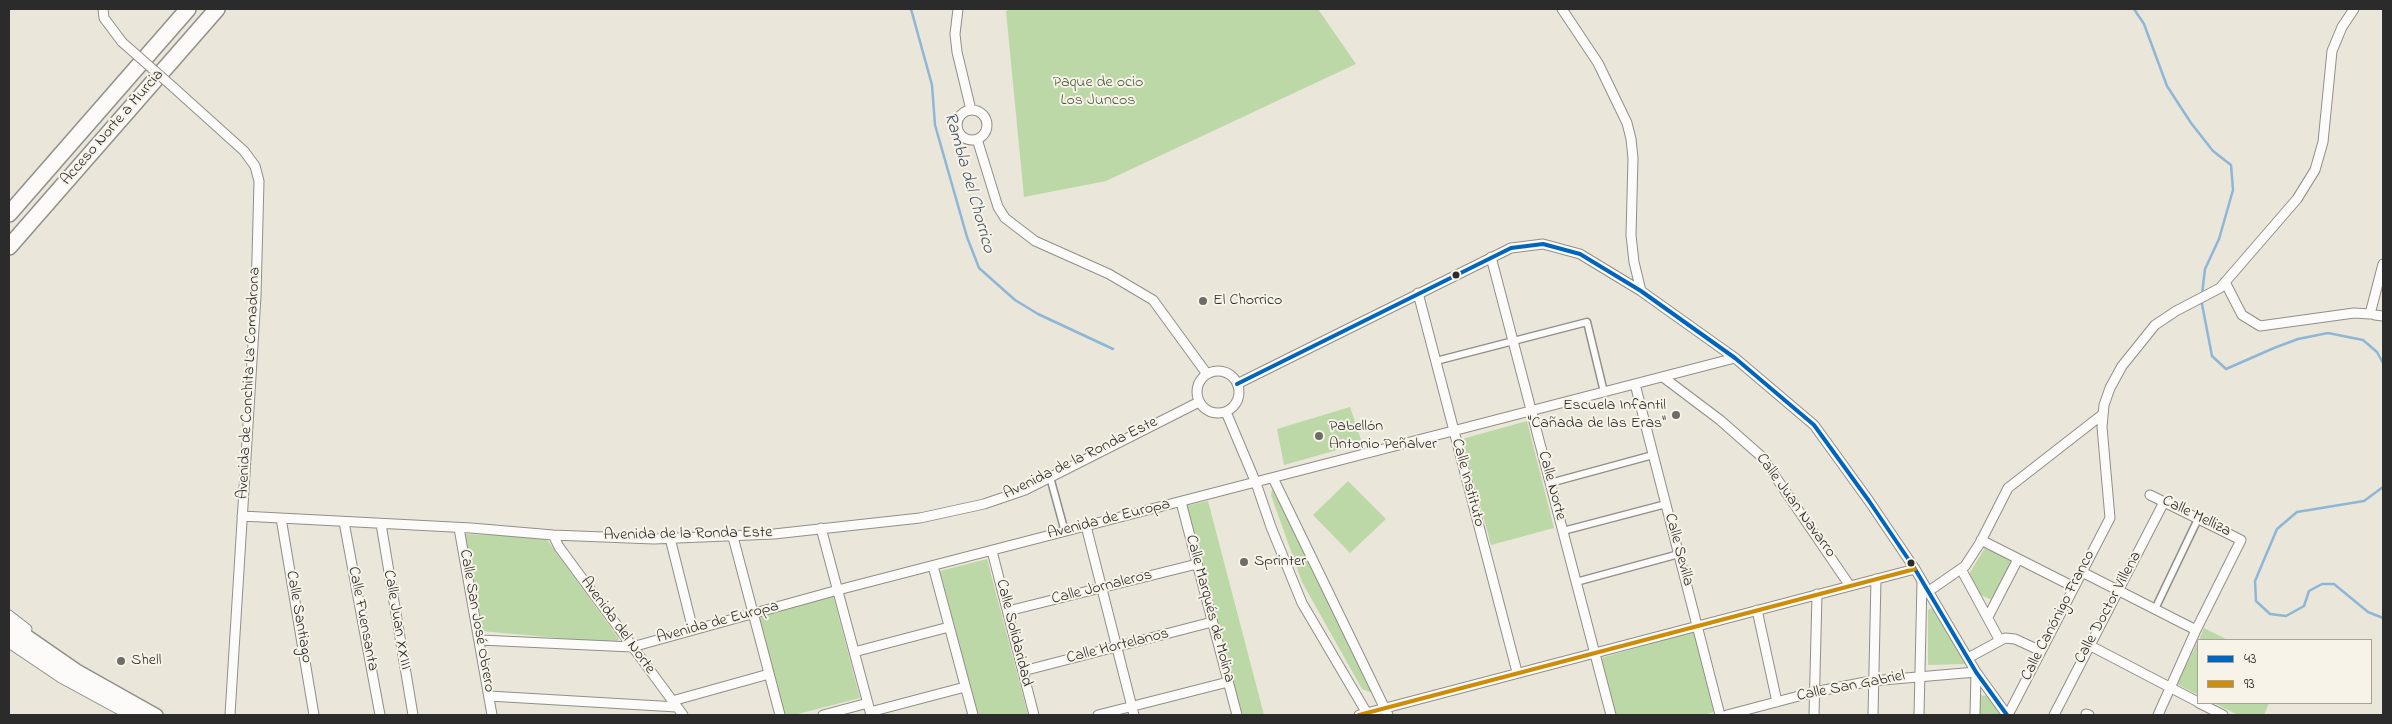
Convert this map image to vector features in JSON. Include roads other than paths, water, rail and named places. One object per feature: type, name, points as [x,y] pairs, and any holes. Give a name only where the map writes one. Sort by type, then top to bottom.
[{"type":"highway","name":"Acceso Norte a Murcia","points":[[9,214],[188,9]]},
{"type":"highway","name":"Acceso Norte a Murcia","points":[[9,246],[217,9]]},
{"type":"main road","points":[[9,623],[77,670],[157,715]]},
{"type":"main road","points":[[9,633],[72,677],[141,715]]},
{"type":"street","name":"Avenida de Conchita La Comadrona","points":[[103,9],[104,18],[122,42],[244,150],[255,166],[259,181],[256,296],[230,715]]},
{"type":"street","points":[[958,9],[955,34],[957,52],[971,110]]},
{"type":"street","points":[[1562,9],[1598,63],[1627,123],[1633,158],[1631,235],[1634,262],[1641,291]]},
{"type":"street","points":[[1929,591],[1961,569],[1982,540],[2008,488],[2103,414],[2104,404],[2122,366],[2141,340],[2155,325],[2176,311],[2213,292],[2225,282],[2297,199],[2315,170],[2323,142],[2332,51],[2342,27],[2354,9]]},
{"type":"street","points":[[971,110],[981,113],[987,122],[984,134],[977,139],[965,138],[958,127],[961,116],[971,110]]},
{"type":"street","points":[[977,139],[998,207],[1005,218],[1035,241],[1109,274],[1153,300],[1207,374]]},
{"type":"street","points":[[1237,384],[1511,248],[1543,244],[1580,254],[1641,291],[1735,358],[1814,425],[1869,500],[1922,579],[1976,672],[2007,715]]},
{"type":"street","name":"Calle Norte","points":[[1491,257],[1611,715]]},
{"type":"street","points":[[2225,282],[2242,315],[2260,326],[2354,313],[2370,314],[2383,264]]},
{"type":"street","name":"Calle Instituto","points":[[1418,293],[1517,672]]},
{"type":"street","points":[[1436,361],[1587,322],[1604,392]]},
{"type":"street","name":"Avenida de Europa","points":[[480,640],[632,647],[838,590],[1735,358]]},
{"type":"street","points":[[1221,371],[1234,378],[1237,384],[1239,397],[1232,409],[1226,412],[1220,414],[1207,411],[1199,402],[1197,389],[1202,378],[1207,374],[1221,371]]},
{"type":"street","name":"Calle Juan Navarro","points":[[1663,377],[1720,420],[1762,457],[1850,586]]},
{"type":"street","name":"Calle Sevilla","points":[[1635,384],[1720,715]]},
{"type":"street","name":"Avenida de la Ronda Este","points":[[242,516],[553,535],[670,538],[733,537],[920,518],[984,504],[1025,490],[1199,402]]},
{"type":"street","points":[[1226,412],[1256,483],[1271,527],[1302,603],[1365,715],[1386,711],[1517,672],[1915,569]]},
{"type":"street","name":"Calle Canónigo Franco","points":[[2007,715],[2110,518],[2102,448],[2103,414]]},
{"type":"street","points":[[1550,483],[1653,455]]},
{"type":"street","points":[[1050,477],[1064,532]]},
{"type":"street","points":[[1272,478],[1386,711]]},
{"type":"street","name":"Calle Melliza","points":[[2150,494],[2242,540],[2196,630]]},
{"type":"street","name":"Calle Marqués de Molina","points":[[1181,502],[1237,715]]},
{"type":"street","name":"Calle Doctor Villena","points":[[2054,715],[2164,502]]},
{"type":"street","points":[[1563,532],[1666,504]]},
{"type":"street","name":"Calle Santiago","points":[[281,518],[314,715]]},
{"type":"street","points":[[2155,609],[2198,519]]},
{"type":"street","name":"Calle Fuensanta","points":[[344,522],[380,715]]},
{"type":"street","name":"Calle Juan XXIII","points":[[381,524],[413,715]]},
{"type":"street","points":[[1086,526],[1132,711]]},
{"type":"street","name":"Calle San José Obrero","points":[[459,528],[492,715]]},
{"type":"street","points":[[822,528],[870,710]]},
{"type":"street","name":"Avenida del Norte","points":[[553,535],[559,547],[683,715]]},
{"type":"street","points":[[733,537],[780,715]]},
{"type":"street","points":[[670,538],[693,630]]},
{"type":"street","points":[[1982,540],[2074,587]]},
{"type":"street","name":"Calle Solidaridad","points":[[992,550],[1034,715]]},
{"type":"street","points":[[1576,582],[1679,554]]},
{"type":"street","points":[[1988,617],[2018,559]]},
{"type":"street","name":"Calle Jornaleros","points":[[1008,611],[1197,564]]},
{"type":"street","points":[[933,566],[973,715]]},
{"type":"street","points":[[1961,569],[2000,639]]},
{"type":"street","points":[[2082,572],[2196,630],[2158,715]]},
{"type":"street","points":[[1873,715],[1876,579]]},
{"type":"street","points":[[1919,715],[1922,579]]},
{"type":"street","points":[[1814,715],[1817,594]]},
{"type":"street","points":[[1757,610],[1777,702]]},
{"type":"street","points":[[9,615],[70,658],[77,670]]},
{"type":"street","name":"Calle Hortelanos","points":[[1023,671],[1212,622]]},
{"type":"street","points":[[854,652],[949,627]]},
{"type":"street","points":[[1968,658],[2000,639],[2015,639],[2041,651]]},
{"type":"street","points":[[9,643],[61,678],[129,715]]},
{"type":"street","points":[[2089,645],[2197,702]]},
{"type":"street","points":[[1975,715],[1976,672]]},
{"type":"street","name":"Calle San Gabriel","points":[[1727,715],[1814,692],[1874,681],[1919,675],[1976,672]]},
{"type":"street","points":[[489,696],[674,704],[769,674]]},
{"type":"street","points":[[1098,715],[1132,711],[1228,682]]},
{"type":"street","points":[[823,715],[870,710],[966,687]]},
{"type":"street","points":[[2201,704],[2223,715]]},
{"type":"waterway","name":"Rambla del Chorrico","points":[[911,9],[932,85],[935,125],[967,237],[979,268],[1015,300],[1038,314],[1113,349]]},
{"type":"waterway","points":[[2134,9],[2144,24],[2167,86],[2191,123],[2213,151],[2231,165],[2233,190],[2219,239],[2205,269],[2202,294]]},
{"type":"waterway","points":[[2201,299],[2212,356],[2226,369],[2298,339],[2328,333],[2363,340],[2377,352],[2383,363]]},
{"type":"waterway","points":[[2383,487],[2364,501],[2297,512],[2277,529],[2255,581],[2256,601],[2270,614],[2286,616],[2304,606],[2309,591],[2322,584],[2334,584],[2368,612],[2383,618]]},
{"type":"place","name":"El Chorrico","points":[[1203,301]]},
{"type":"place","name":"Escuela Infantil \"Cañada de las Eras\"","points":[[1676,415]]},
{"type":"place","name":"Pabellón Antonio Peñalver","points":[[1319,436]]},
{"type":"place","name":"Sprinter","points":[[1244,562]]},
{"type":"place","name":"Shell","points":[[121,661]]},
{"type":"park label","name":"Paque de ocio Los Juncos","points":[[1098,92]]}]
